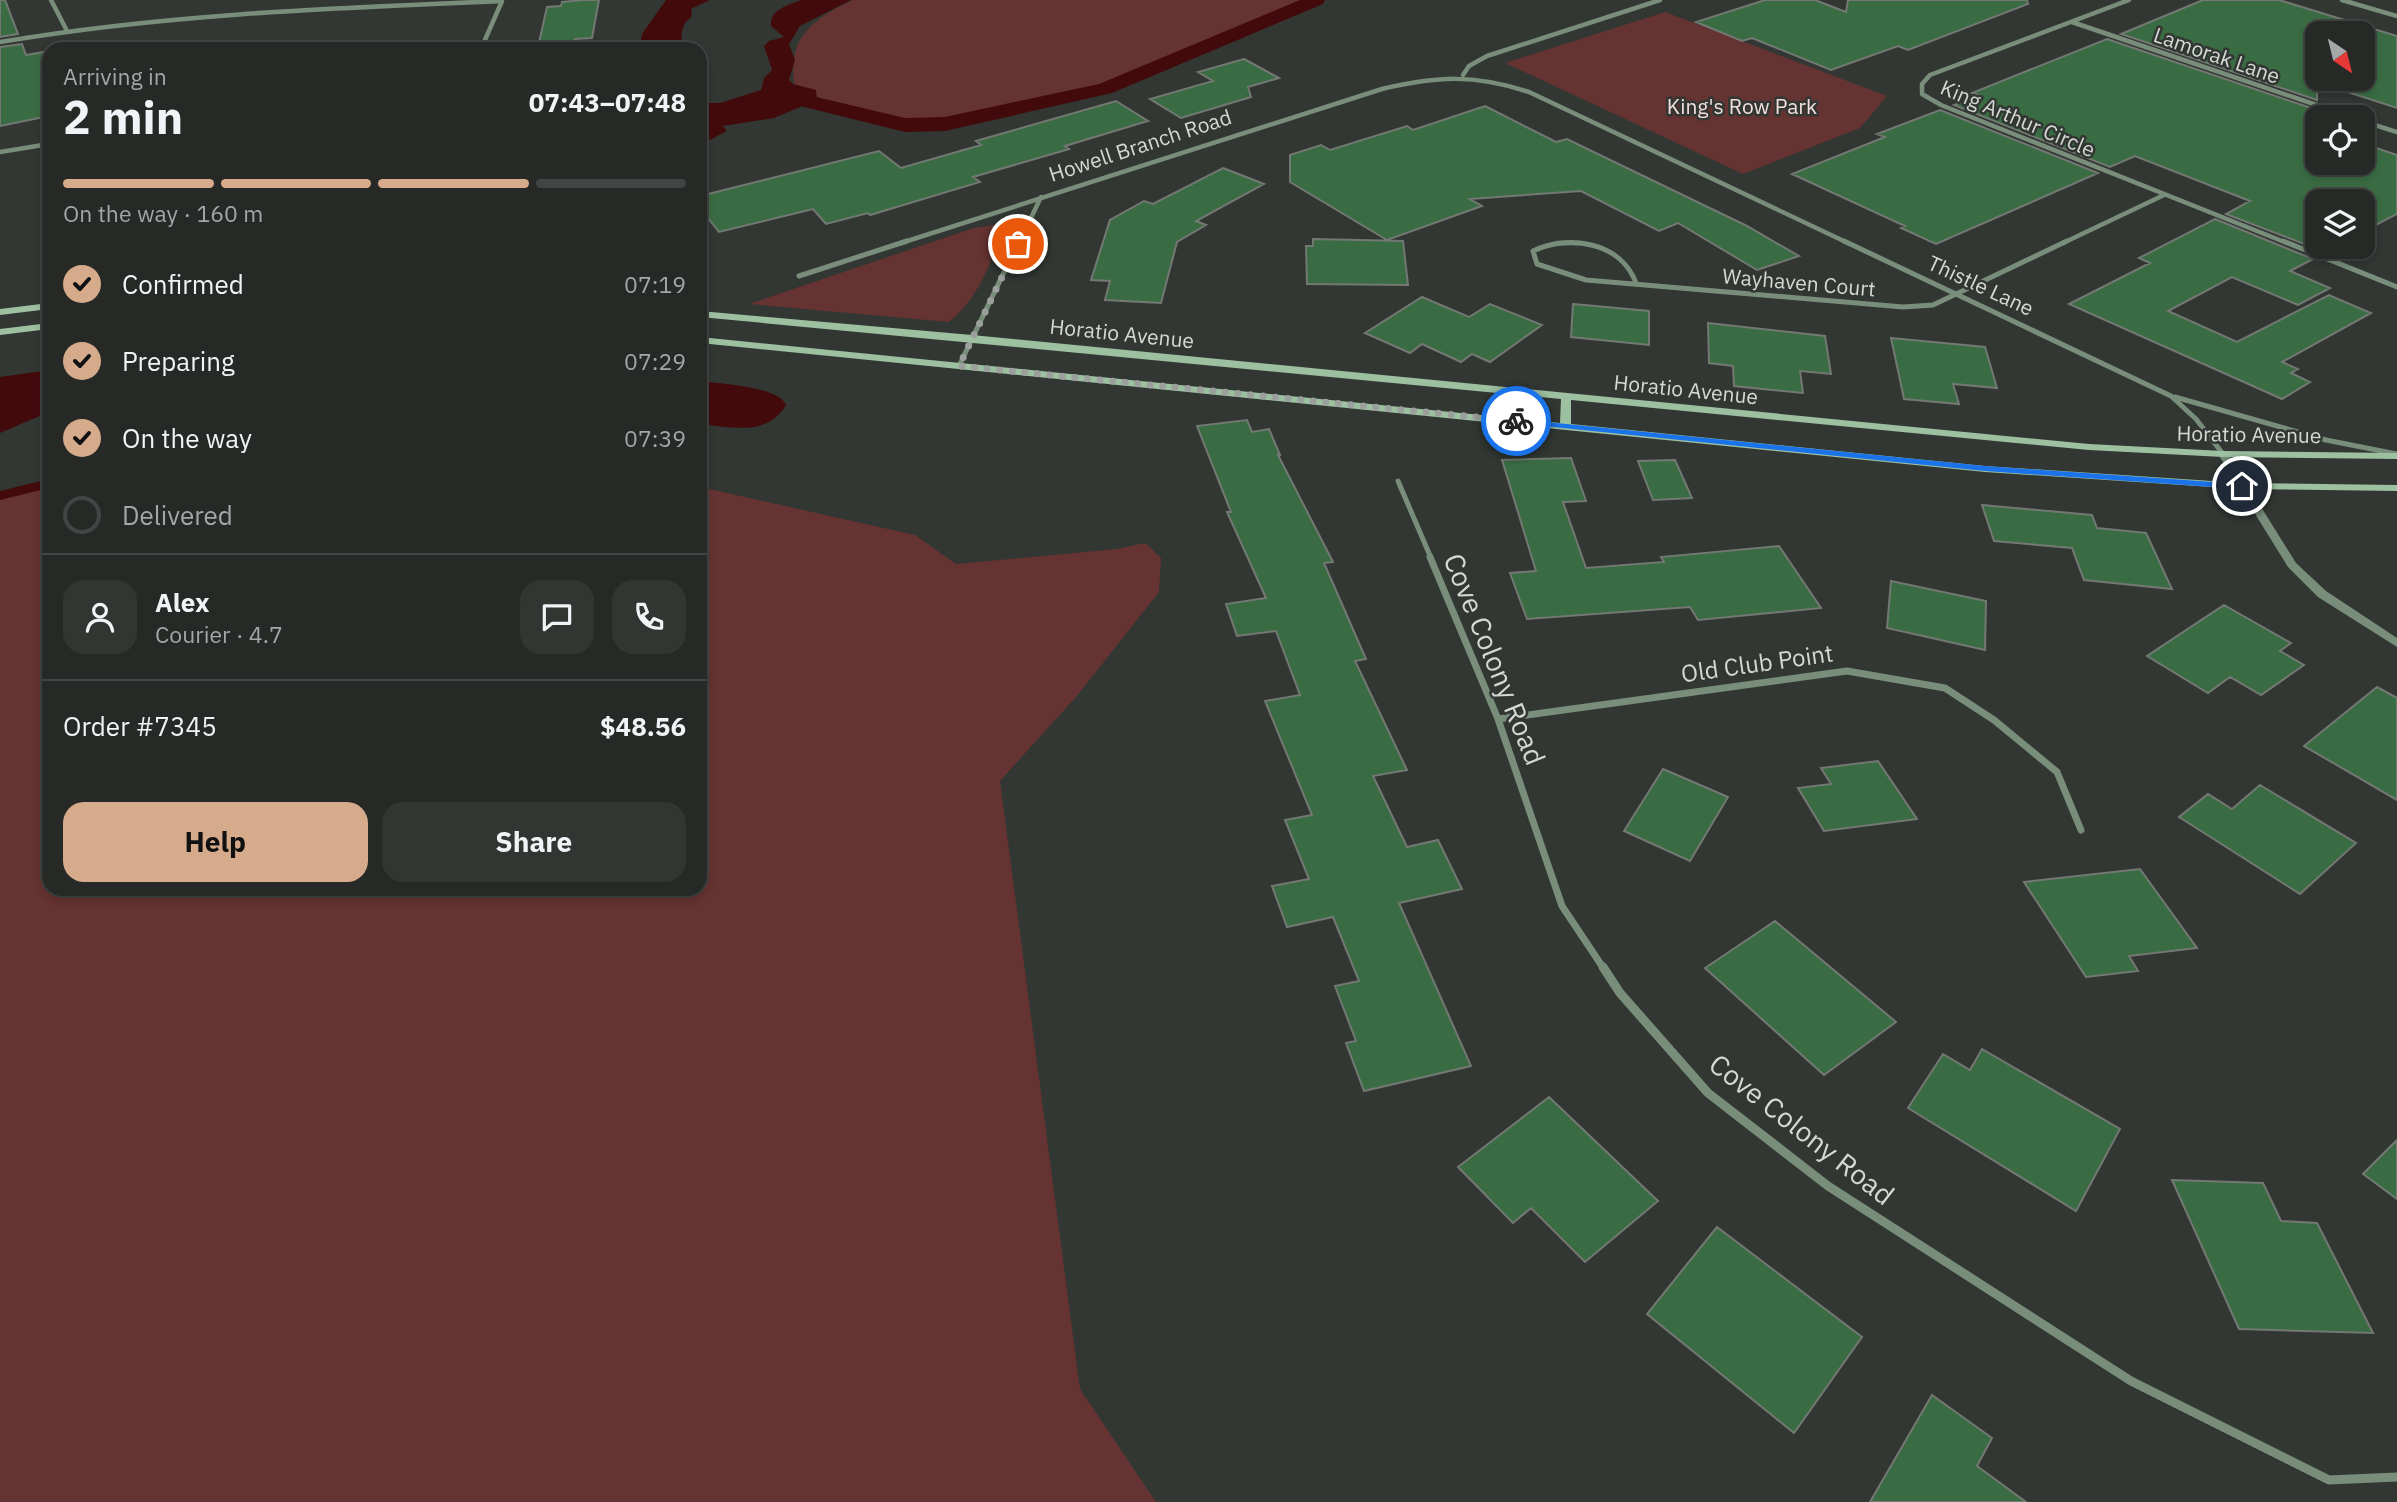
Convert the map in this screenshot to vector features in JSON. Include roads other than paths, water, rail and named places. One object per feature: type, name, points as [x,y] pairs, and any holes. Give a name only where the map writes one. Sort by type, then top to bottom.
[{"type":"main road","points":[[0,312],[42,307]]},
{"type":"main road","points":[[707,315],[972,338]]},
{"type":"main road","points":[[0,332],[42,327]]},
{"type":"main road","name":"Horatio Avenue","points":[[972,338],[2063,445],[2223,454],[2397,455]]},
{"type":"main road","points":[[707,341],[959,366]]},
{"type":"main road","name":"Horatio Avenue","points":[[959,366],[1985,469],[2242,486],[2397,488]]},
{"type":"main road","points":[[1565,426],[1566,397]]},
{"type":"street","points":[[51,0],[66,29]]},
{"type":"street","points":[[1463,75],[1469,65],[1487,56],[1660,0]]},
{"type":"street","name":"King Arthur Circle","points":[[2129,0],[1930,75],[1922,84],[1922,94],[1941,105],[2397,287]]},
{"type":"street","points":[[2342,0],[2397,16]]},
{"type":"street","points":[[0,42],[66,29],[197,15],[502,1],[484,42]]},
{"type":"street","name":"Lamorak Lane","points":[[2072,22],[2317,105]]},
{"type":"street","name":"Howell Branch Road","points":[[959,366],[1041,197],[1382,89],[1424,79],[1463,75]]},
{"type":"street","name":"Thistle Lane","points":[[1463,75],[1529,92],[2171,396],[2196,419],[2223,454],[2292,565],[2322,594],[2397,643]]},
{"type":"street","points":[[2375,125],[2397,132]]},
{"type":"street","points":[[0,152],[42,145]]},
{"type":"street","points":[[1958,295],[2164,195]]},
{"type":"street","points":[[799,276],[1041,197]]},
{"type":"street","name":"Wayhaven Court","points":[[1636,283],[1633,272],[1617,257],[1592,244],[1568,240],[1544,243],[1533,251],[1537,264],[1553,273],[1636,283],[1903,307],[1933,305],[1958,295]]},
{"type":"street","points":[[2171,396],[2326,440],[2397,455]]},
{"type":"street","name":"Cove Colony Road","points":[[1398,481],[1498,719],[1562,905],[1620,993],[1708,1093],[1828,1186],[2131,1381],[2329,1480],[2397,1477]]},
{"type":"street","name":"Old Club Point","points":[[1498,719],[1847,671],[1945,688],[1994,720],[2057,772],[2081,830]]},
{"type":"waterway","points":[[707,123],[778,94],[905,125],[945,124],[1105,89],[1316,0]]},
{"type":"park label","name":"King's Row Park","points":[[1742,106]]}]
